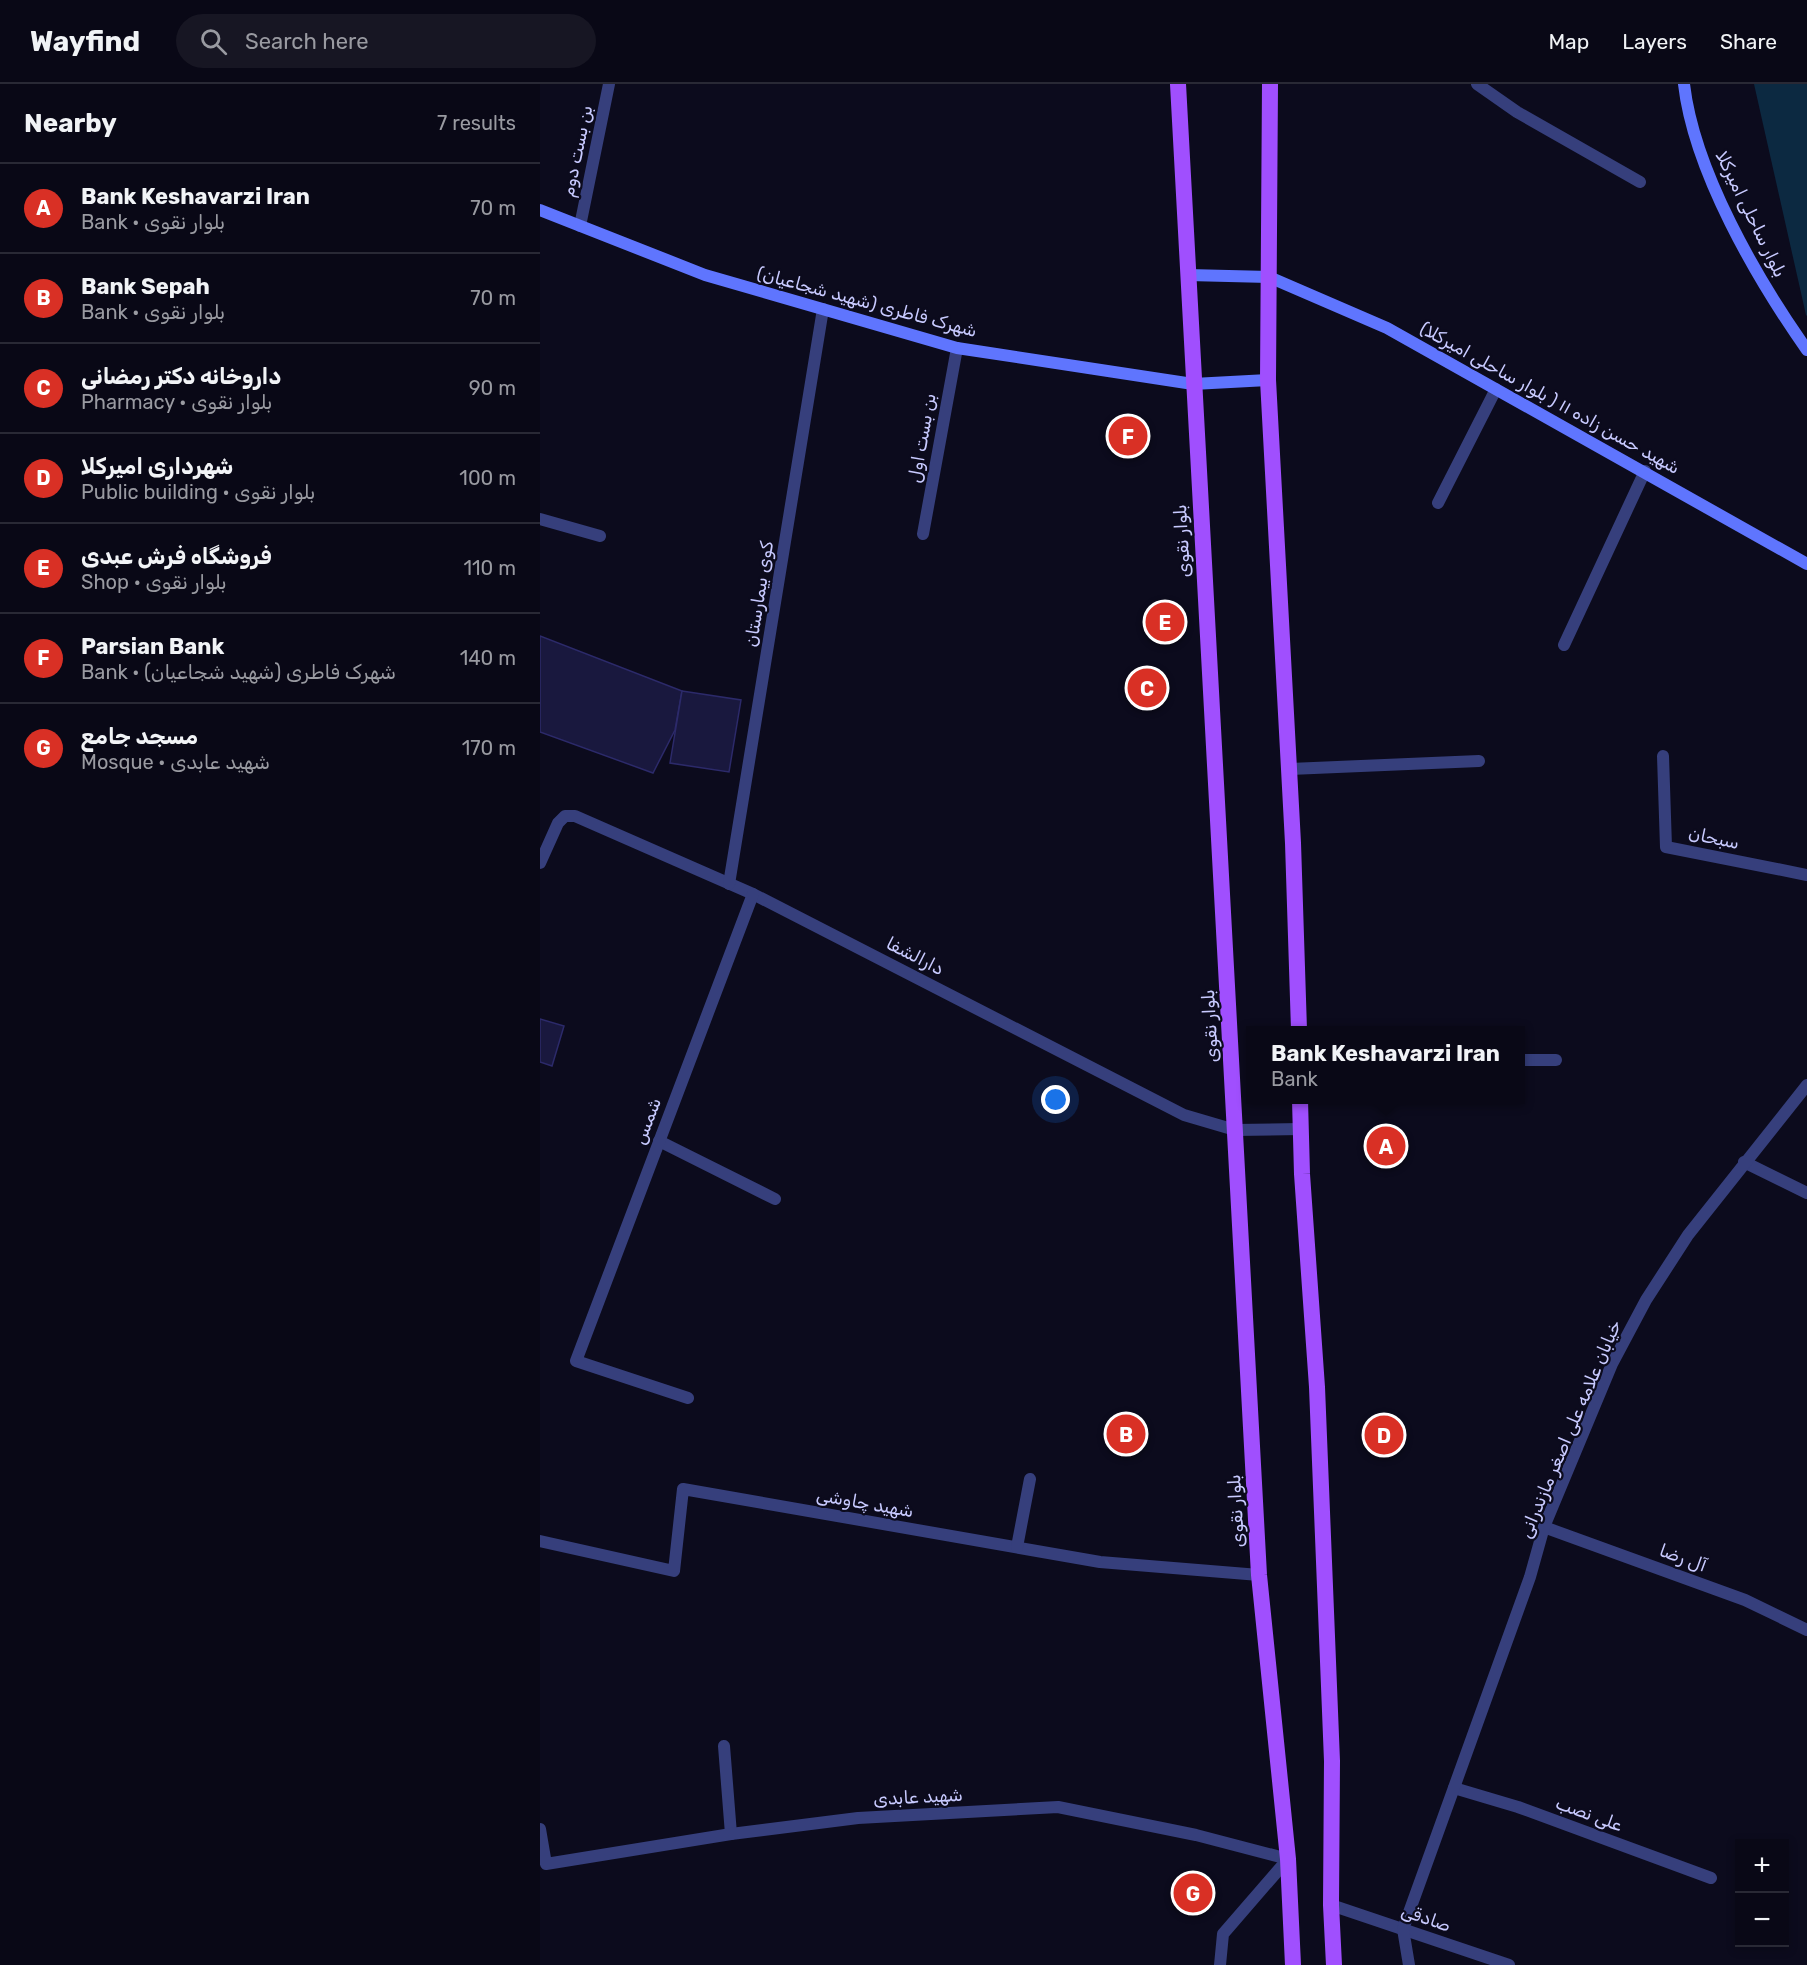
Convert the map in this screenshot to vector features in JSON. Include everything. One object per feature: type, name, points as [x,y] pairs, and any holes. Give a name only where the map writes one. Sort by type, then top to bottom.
[{"type":"main road","name":"بلوار نقوی","points":[[1178,84],[1259,1575],[1288,1859],[1293,1965]]},
{"type":"main road","points":[[1271,84],[1268,380],[1290,769],[1299,1026]]},
{"type":"main road","name":"بلوار ساحلی امیرکلا","points":[[1684,84],[1687,108],[1706,164],[1726,211],[1780,312],[1807,350]]},
{"type":"main road","name":"شهرک فاطری (شهید شجاعیان)","points":[[540,210],[705,275],[957,348],[1193,384],[1268,380]]},
{"type":"main road","points":[[1188,275],[1269,277]]},
{"type":"main road","name":"شهید حسن زاده ۱۱ ( بلوار ساحلی امیرکلا)","points":[[1269,277],[1387,328],[1807,564]]},
{"type":"main road","points":[[1300,1104],[1317,1387],[1332,1761],[1331,1905],[1334,1965]]},
{"type":"street","name":"بن بست دوم","points":[[580,226],[609,84]]},
{"type":"street","points":[[1477,84],[1517,112],[1640,182]]},
{"type":"street","name":"کوی بیمارستان","points":[[729,884],[823,309]]},
{"type":"street","name":"بن بست اول","points":[[923,534],[957,348]]},
{"type":"street","points":[[1438,503],[1496,388]]},
{"type":"street","points":[[1564,645],[1645,471]]},
{"type":"street","points":[[540,519],[600,536]]},
{"type":"street","name":"سبحان","points":[[1663,756],[1666,847],[1807,875]]},
{"type":"street","points":[[1290,769],[1479,761]]},
{"type":"street","name":"دارالشفا","points":[[540,863],[558,823],[565,816],[575,816],[753,894],[1184,1115],[1235,1130],[1301,1129]]},
{"type":"street","name":"شمس","points":[[688,1398],[576,1361],[753,894]]},
{"type":"street","points":[[1525,1060],[1556,1060]]},
{"type":"street","name":"خیابان علامه علی اصغر مازندرانی","points":[[1403,1929],[1530,1577],[1544,1527],[1612,1364],[1646,1300],[1688,1235],[1807,1085]]},
{"type":"street","points":[[659,1141],[775,1199]]},
{"type":"street","points":[[1744,1162],[1807,1193]]},
{"type":"street","points":[[1017,1547],[1030,1479]]},
{"type":"street","name":"شهید چاوشی","points":[[540,1541],[674,1570],[683,1489],[1100,1562],[1259,1575]]},
{"type":"street","name":"آل رضا","points":[[1544,1527],[1745,1600],[1807,1630]]},
{"type":"street","points":[[724,1746],[731,1834]]},
{"type":"street","name":"علی نصب","points":[[1454,1788],[1518,1808],[1712,1878]]},
{"type":"street","name":"شهید عابدی","points":[[540,1829],[546,1864],[731,1834],[858,1818],[1059,1807],[1196,1835],[1288,1859]]},
{"type":"street","points":[[1220,1965],[1223,1934],[1288,1859]]},
{"type":"street","name":"صادقی","points":[[1331,1905],[1509,1965]]},
{"type":"street","points":[[1403,1929],[1409,1965]]},
{"type":"water","points":[[1754,84],[1807,84],[1807,316],[1806,315]]},
{"type":"building","points":[[540,636],[682,691],[675,730],[653,773],[540,732]]},
{"type":"building","points":[[682,691],[741,700],[729,772],[670,763]]},
{"type":"building","points":[[540,1019],[564,1026],[552,1066],[540,1062]]},
{"type":"place","name":"Parsian Bank","points":[[1128,436]]},
{"type":"place","name":"فروشگاه فرش عبدی","points":[[1165,622]]},
{"type":"place","name":"داروخانه دکتر رمضانی","points":[[1147,688]]},
{"type":"place","name":"Bank Keshavarzi Iran","points":[[1386,1146]]},
{"type":"place","name":"Bank Sepah","points":[[1126,1434]]},
{"type":"place","name":"شهرداری امیرکلا","points":[[1384,1435]]},
{"type":"place","name":"مسجد جامع","points":[[1193,1893]]}]
